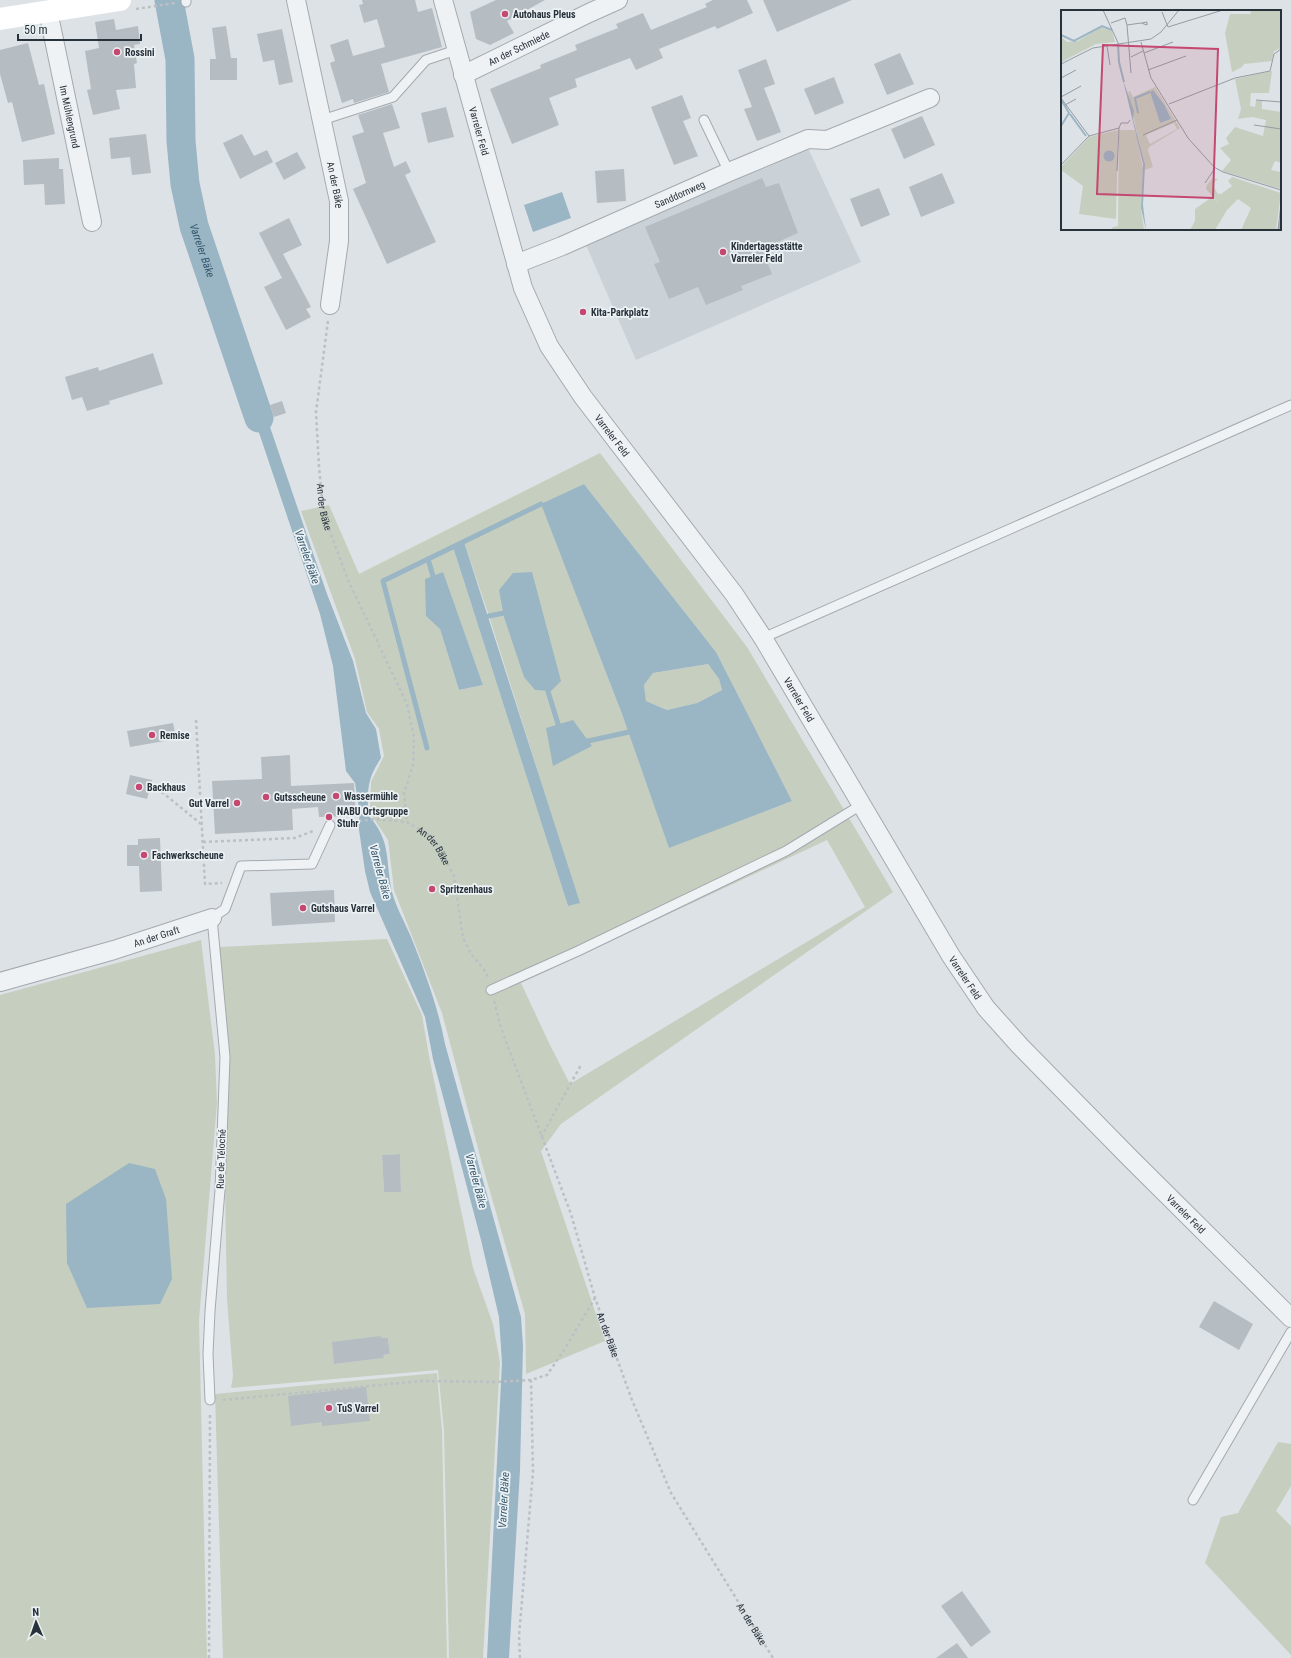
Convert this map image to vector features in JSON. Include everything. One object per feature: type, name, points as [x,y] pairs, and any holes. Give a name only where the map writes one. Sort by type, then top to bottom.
[{"type":"main road","points":[[0,19],[120,0]]},
{"type":"street","name":"An der Bäke","points":[[296,0],[339,201],[338,241],[330,305]]},
{"type":"street","name":"Varreler Feld","points":[[443,0],[523,288],[549,346],[583,397],[730,588],[763,638],[951,956],[986,1008],[1020,1046],[1131,1159],[1291,1318]]},
{"type":"street","name":"An der Schmiede","points":[[463,75],[618,0]]},
{"type":"street","name":"Im Mühlengrund","points":[[48,11],[92,222]]},
{"type":"street","name":"Sanddornweg","points":[[516,264],[562,246],[729,172],[808,139],[849,139],[930,98]]},
{"type":"street","name":"An der Graft","points":[[0,982],[114,950],[212,918]]},
{"type":"lane","points":[[322,120],[393,97],[426,60],[456,50]]},
{"type":"lane","points":[[704,120],[729,172]]},
{"type":"lane","points":[[763,638],[1291,405]]},
{"type":"lane","points":[[491,990],[599,941],[786,851],[861,805]]},
{"type":"lane","points":[[212,918],[226,909],[241,866],[312,864],[330,825]]},
{"type":"lane","name":"Rue de Téloché","points":[[210,1400],[208,1354],[210,1310],[220,1190],[225,1057],[212,918]]},
{"type":"lane","points":[[1193,1500],[1291,1332]]},
{"type":"path","name":"An der Bäke","points":[[330,305],[316,412],[319,467],[323,508],[326,521],[348,580],[407,704],[414,738],[413,764],[404,793],[407,822],[428,835],[438,846],[454,876],[463,938],[472,955],[486,972]]},
{"type":"path","points":[[196,720],[205,884],[226,883]]},
{"type":"path","points":[[157,788],[202,824]]},
{"type":"path","points":[[203,842],[295,838],[330,825],[356,820],[376,819],[407,822]]},
{"type":"path","name":"An der Bäke","points":[[491,990],[501,1028],[571,1214],[595,1298],[632,1400],[671,1492],[773,1658]]},
{"type":"path","points":[[541,1137],[581,1064]]},
{"type":"path","points":[[209,1658],[210,1400],[236,1399],[422,1381],[495,1382],[531,1380],[547,1375],[564,1350],[595,1298]]},
{"type":"path","points":[[520,1658],[520,1636],[533,1472],[531,1380]]},
{"type":"shaded area","name":"Kindertagesstätte Varreler Feld","points":[[808,148],[861,262],[636,360],[585,243]]},
{"type":"green space","points":[[600,453],[747,647],[893,892],[561,1124],[541,1151],[605,1341],[526,1374],[525,1314],[483,1167],[442,1013],[394,890],[388,840],[370,813],[371,782],[384,756],[379,729],[367,712],[355,659],[301,511],[329,505],[359,574]],"holes":[[[584,484],[716,652],[792,801],[669,847],[622,714],[542,505]],[[464,542],[489,616],[579,903],[568,906],[453,547]],[[443,573],[483,685],[459,690],[440,629]],[[827,840],[865,907],[570,1084],[521,983]]]},
{"type":"green space","points":[[708,664],[719,679],[722,690],[697,703],[667,710],[646,701],[644,685],[653,673]]},
{"type":"green space","points":[[387,939],[422,1015],[429,1056],[473,1268],[493,1324],[500,1362],[483,1658],[449,1658],[444,1431],[438,1370],[231,1388],[233,1376],[227,1299],[219,947]],"holes":[[[400,1154],[401,1192],[384,1192],[382,1155]],[[381,1336],[381,1338],[388,1338],[390,1354],[383,1355],[383,1358],[334,1364]]]},
{"type":"green space","points":[[201,940],[215,1055],[217,1103],[199,1320],[207,1658],[0,1658],[0,995]]},
{"type":"green space","points":[[437,1373],[442,1431],[447,1658],[223,1658],[215,1394]]},
{"type":"green space","points":[[1278,1442],[1291,1444],[1291,1486],[1276,1511],[1291,1526],[1291,1655],[1205,1563],[1221,1517],[1238,1513]]},
{"type":"water","points":[[562,192],[571,218],[533,232],[524,205]]},
{"type":"water","points":[[246,381],[257,389],[327,594],[353,661],[366,713],[376,729],[381,758],[370,779],[368,815],[381,834],[386,852],[392,892],[411,937],[435,1003],[521,1317],[523,1346],[520,1470],[509,1658],[487,1658],[502,1363],[499,1317],[481,1240],[433,1059],[425,1017],[370,892],[365,871],[358,823],[360,815],[355,783],[346,771],[333,666],[320,614],[246,394]]},
{"type":"water","points":[[584,484],[716,652],[792,801],[669,848],[622,714],[541,504]],"holes":[[[708,664],[719,679],[722,690],[697,703],[667,710],[646,701],[644,685],[653,673]]]},
{"type":"water","points":[[464,542],[580,903],[568,906],[453,547]]},
{"type":"water","points":[[443,572],[483,685],[459,690],[440,629],[426,616],[425,579]]},
{"type":"water","points":[[532,572],[561,681],[551,691],[535,690],[524,677],[504,617],[499,590],[513,573]]},
{"type":"water","points":[[573,720],[592,746],[553,766],[546,728]]},
{"type":"water","points":[[129,1163],[155,1169],[166,1199],[172,1279],[160,1304],[87,1308],[67,1263],[66,1204]]},
{"type":"building","points":[[362,0],[415,0],[418,12],[432,8],[442,47],[381,64],[389,92],[354,103],[353,99],[342,103],[330,63],[335,61],[330,45],[348,39],[353,56],[385,47],[377,19],[364,23],[359,5],[363,4]]},
{"type":"building","points":[[496,0],[545,0],[507,21],[514,33],[490,45],[476,39],[470,12]]},
{"type":"building","points":[[713,0],[747,0],[753,13],[717,29],[715,26],[659,49],[663,58],[636,70],[630,58],[575,79],[577,87],[549,98],[559,125],[512,144],[490,89],[541,68],[540,65],[577,50],[575,45],[618,28],[616,24],[643,13],[651,30],[707,7],[705,4]]},
{"type":"building","points":[[763,0],[852,0],[777,32]]},
{"type":"building","points":[[114,19],[116,30],[138,26],[140,44],[134,45],[137,63],[134,64],[136,88],[116,90],[120,109],[93,115],[87,90],[91,89],[85,51],[99,48],[95,22]]},
{"type":"building","points":[[226,26],[231,58],[237,58],[237,80],[210,80],[210,59],[216,59],[212,28]]},
{"type":"building","points":[[282,29],[293,82],[279,85],[274,60],[263,62],[257,34]]},
{"type":"building","points":[[28,43],[39,85],[44,84],[55,134],[22,142],[12,102],[8,103],[0,74],[0,50]]},
{"type":"building","points":[[900,53],[914,84],[887,95],[874,64]]},
{"type":"building","points":[[766,59],[775,84],[764,88],[781,132],[757,141],[744,109],[752,107],[738,70]]},
{"type":"building","points":[[834,77],[844,103],[815,115],[804,89]]},
{"type":"building","points":[[682,95],[691,118],[683,121],[698,156],[674,165],[651,107]]},
{"type":"building","points":[[392,104],[400,128],[383,133],[394,167],[406,161],[411,172],[405,175],[436,242],[387,264],[353,189],[366,183],[352,136],[364,132],[358,115]]},
{"type":"building","points":[[446,107],[454,137],[428,143],[421,113]]},
{"type":"building","points":[[922,116],[935,145],[904,159],[891,129]]},
{"type":"building","points":[[146,134],[151,173],[132,175],[130,157],[111,159],[109,138]]},
{"type":"building","points":[[242,134],[254,156],[267,150],[273,162],[240,179],[223,143]]},
{"type":"building","points":[[297,152],[306,168],[284,180],[275,163]]},
{"type":"building","points":[[59,158],[59,169],[63,169],[65,204],[45,205],[44,184],[24,185],[23,160]]},
{"type":"building","points":[[624,169],[626,201],[597,203],[595,171]]},
{"type":"building","points":[[942,173],[955,203],[921,217],[909,187]]},
{"type":"building","points":[[762,178],[766,187],[779,183],[798,233],[762,249],[772,274],[741,286],[743,290],[706,305],[698,287],[669,299],[654,264],[660,262],[645,227]]},
{"type":"building","points":[[879,188],[890,215],[861,227],[850,199]]},
{"type":"building","points":[[289,218],[302,245],[283,254],[311,307],[306,309],[311,317],[286,330],[264,287],[282,278],[259,233]]},
{"type":"building","points":[[153,353],[163,384],[109,401],[110,404],[87,411],[82,397],[72,400],[65,377],[98,367],[99,371]]},
{"type":"building","points":[[282,401],[286,413],[274,417],[270,405]]},
{"type":"building","name":"Remise","points":[[173,723],[176,739],[130,747],[127,731]]},
{"type":"building","name":"Gutsscheune","points":[[290,755],[291,786],[354,783],[356,816],[319,817],[318,807],[292,809],[293,830],[215,834],[212,781],[262,779],[261,757]]},
{"type":"building","name":"Backhaus","points":[[130,775],[152,780],[147,799],[126,794]]},
{"type":"building","name":"Fachwerkscheune","points":[[160,838],[162,891],[140,892],[139,866],[127,866],[127,845],[138,845],[138,839]]},
{"type":"building","name":"Gutshaus Varrel","points":[[334,890],[335,922],[272,926],[270,893]]},
{"type":"building","points":[[400,1154],[401,1192],[384,1192],[382,1155]]},
{"type":"building","points":[[1214,1301],[1253,1324],[1239,1350],[1199,1327]]},
{"type":"building","points":[[381,1336],[381,1338],[388,1338],[390,1354],[383,1355],[384,1358],[334,1364],[332,1342]]},
{"type":"building","name":"TuS Varrel","points":[[366,1387],[370,1421],[322,1426],[322,1422],[291,1426],[288,1396]]},
{"type":"building","points":[[962,1591],[991,1632],[971,1647],[941,1606]]},
{"type":"building","points":[[957,1643],[968,1658],[936,1658]]},
{"type":"waterway","name":"Varreler Bäke","points":[[169,0],[180,59],[181,141],[185,184],[194,226],[259,418]]},
{"type":"waterway","points":[[427,748],[383,581],[541,504]]},
{"type":"waterway","points":[[428,559],[433,576]]},
{"type":"waterway","points":[[489,616],[509,612]]},
{"type":"waterway","points":[[546,685],[558,724],[561,728]]},
{"type":"waterway","points":[[583,741],[629,732]]},
{"type":"place","name":"Autohaus Pleus","points":[[505,14]]},
{"type":"place","name":"Rossini","points":[[117,52]]},
{"type":"place","name":"Kindertagesstätte Varreler Feld","points":[[723,252]]},
{"type":"place","name":"Kita-Parkplatz","points":[[583,312]]},
{"type":"place","name":"Remise","points":[[152,735]]},
{"type":"place","name":"Backhaus","points":[[139,787]]},
{"type":"place","name":"Wassermühle","points":[[336,796]]},
{"type":"place","name":"Gutsscheune","points":[[266,797]]},
{"type":"place","name":"Gut Varrel","points":[[237,803]]},
{"type":"place","name":"NABU Ortsgruppe Stuhr","points":[[329,817]]},
{"type":"place","name":"Fachwerkscheune","points":[[144,855]]},
{"type":"place","name":"Spritzenhaus","points":[[432,889]]},
{"type":"place","name":"Gutshaus Varrel","points":[[303,908]]},
{"type":"place","name":"TuS Varrel","points":[[329,1408]]}]
